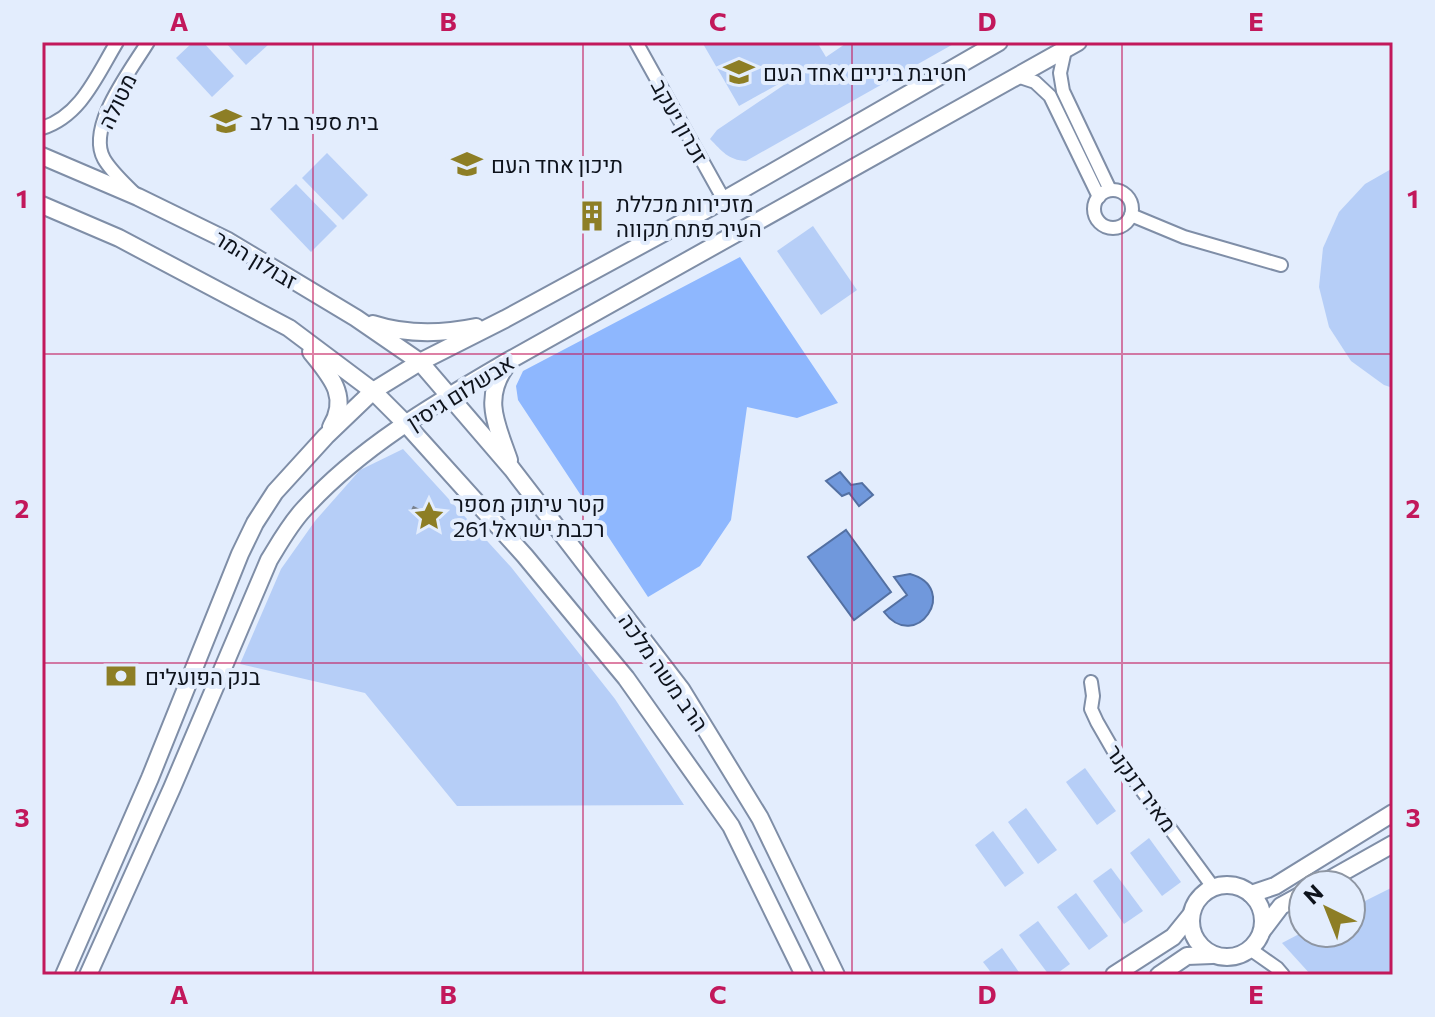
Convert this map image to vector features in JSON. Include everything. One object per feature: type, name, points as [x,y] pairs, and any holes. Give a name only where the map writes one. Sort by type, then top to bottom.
[{"type":"street","name":"מטולה","points":[[42,128],[56,124],[80,104],[117,42]]},
{"type":"street","name":"מטולה","points":[[138,197],[104,159],[99,144],[105,114],[148,42]]},
{"type":"street","name":"זכרון יעקב","points":[[636,42],[724,200]]},
{"type":"street","name":"אבשלום גיסין","points":[[64,975],[150,778],[255,523],[275,492],[326,436],[373,391],[420,362],[724,200],[999,42]]},
{"type":"street","name":"אבשלום גיסין","points":[[88,975],[269,560],[304,509],[353,463],[450,395],[1072,46]]},
{"type":"street","points":[[1072,46],[1060,73],[1063,91],[1104,194]]},
{"type":"street","points":[[1017,76],[1035,82],[1050,96],[1104,194]]},
{"type":"street","name":"זבולון המר","points":[[42,156],[138,197],[228,241],[356,318],[420,362],[450,395]]},
{"type":"street","points":[[1117,190],[1128,197],[1131,215],[1117,228],[1104,226],[1096,216],[1094,209],[1104,194],[1117,190]]},
{"type":"street","name":"זבולון המר","points":[[42,205],[119,238],[289,328],[373,391],[406,424]]},
{"type":"street","points":[[1131,215],[1184,237],[1281,265]]},
{"type":"street","points":[[356,318],[388,329],[414,333],[442,333],[505,319]]},
{"type":"street","points":[[289,328],[337,387],[340,404],[337,418],[326,436]]},
{"type":"street","points":[[510,360],[497,378],[492,411],[512,469]]},
{"type":"street","name":"הרב משה מלכה","points":[[450,395],[512,469],[681,689],[760,818],[836,975]]},
{"type":"street","name":"הרב משה מלכה","points":[[406,424],[525,556],[634,691],[731,826],[804,975]]},
{"type":"street","name":"מאיר דנקנר","points":[[1091,682],[1091,709],[1116,755],[1213,887]]},
{"type":"street","points":[[1251,894],[1275,886],[1393,813]]},
{"type":"street","points":[[1348,869],[1393,844]]},
{"type":"street","points":[[1114,975],[1173,937],[1202,894],[1213,887],[1240,887],[1251,894],[1262,911],[1262,931]]},
{"type":"street","points":[[1159,975],[1187,956],[1237,957],[1250,949],[1281,906],[1287,903]]},
{"type":"street","points":[[1190,916],[1191,932],[1199,946],[1212,955]]},
{"type":"street","points":[[1250,949],[1283,975]]},
{"type":"shaded area","points":[[193,42],[203,42],[234,76],[212,97],[176,58]]},
{"type":"shaded area","points":[[225,42],[266,42],[269,44],[246,65]]},
{"type":"shaded area","points":[[702,42],[817,42],[826,57],[848,42],[957,42],[746,161],[730,157],[710,139],[717,130],[818,62],[739,106]]},
{"type":"shaded area","points":[[327,153],[368,195],[343,220],[302,178]]},
{"type":"shaded area","points":[[1393,168],[1393,388],[1351,361],[1329,327],[1319,287],[1323,248],[1339,212],[1365,184]]},
{"type":"shaded area","points":[[296,184],[337,226],[311,252],[270,209]]},
{"type":"shaded area","points":[[813,226],[857,290],[821,315],[777,251]]},
{"type":"shaded area","points":[[740,257],[838,403],[797,418],[747,407],[731,520],[700,566],[648,597],[518,400],[516,386],[523,371]]},
{"type":"shaded area","points":[[403,449],[511,567],[615,699],[684,805],[457,806],[365,693],[240,664],[281,569],[315,521],[360,470]]},
{"type":"shaded area","points":[[840,472],[851,485],[862,483],[873,495],[859,506],[849,493],[842,496],[826,481]]},
{"type":"shaded area","points":[[846,530],[891,592],[854,620],[808,557]]},
{"type":"shaded area","points":[[910,574],[925,581],[932,592],[933,603],[920,622],[909,626],[896,623],[884,612],[907,595],[894,577]]},
{"type":"shaded area","points":[[1085,768],[1116,811],[1097,825],[1066,782]]},
{"type":"shaded area","points":[[1026,808],[1057,850],[1038,864],[1008,822]]},
{"type":"shaded area","points":[[993,831],[1024,873],[1005,887],[975,845]]},
{"type":"shaded area","points":[[1149,838],[1181,882],[1162,896],[1130,853]]},
{"type":"shaded area","points":[[1111,868],[1143,911],[1124,924],[1093,881]]},
{"type":"shaded area","points":[[1393,887],[1393,975],[1311,975],[1287,949],[1367,949],[1367,900]]},
{"type":"shaded area","points":[[1076,893],[1108,936],[1089,950],[1057,907]]},
{"type":"shaded area","points":[[1038,921],[1070,964],[1055,975],[1049,975],[1019,935]]},
{"type":"shaded area","points":[[1002,948],[1021,975],[993,975],[983,962]]},
{"type":"railway","points":[[412,508],[447,525]]},
{"type":"place","name":"חטיבת ביניים אחד העם","points":[[739,72]]},
{"type":"place","name":"בית ספר בר לב","points":[[226,121]]},
{"type":"place","name":"תיכון אחד העם","points":[[467,164]]},
{"type":"place","name":"מזכירות מכללת העיר פתח תקווה","points":[[592,216]]},
{"type":"place","name":"קטר עיתוק מספר 261 רכבת ישראל","points":[[429,516]]},
{"type":"place","name":"בנק הפועלים","points":[[121,676]]}]
